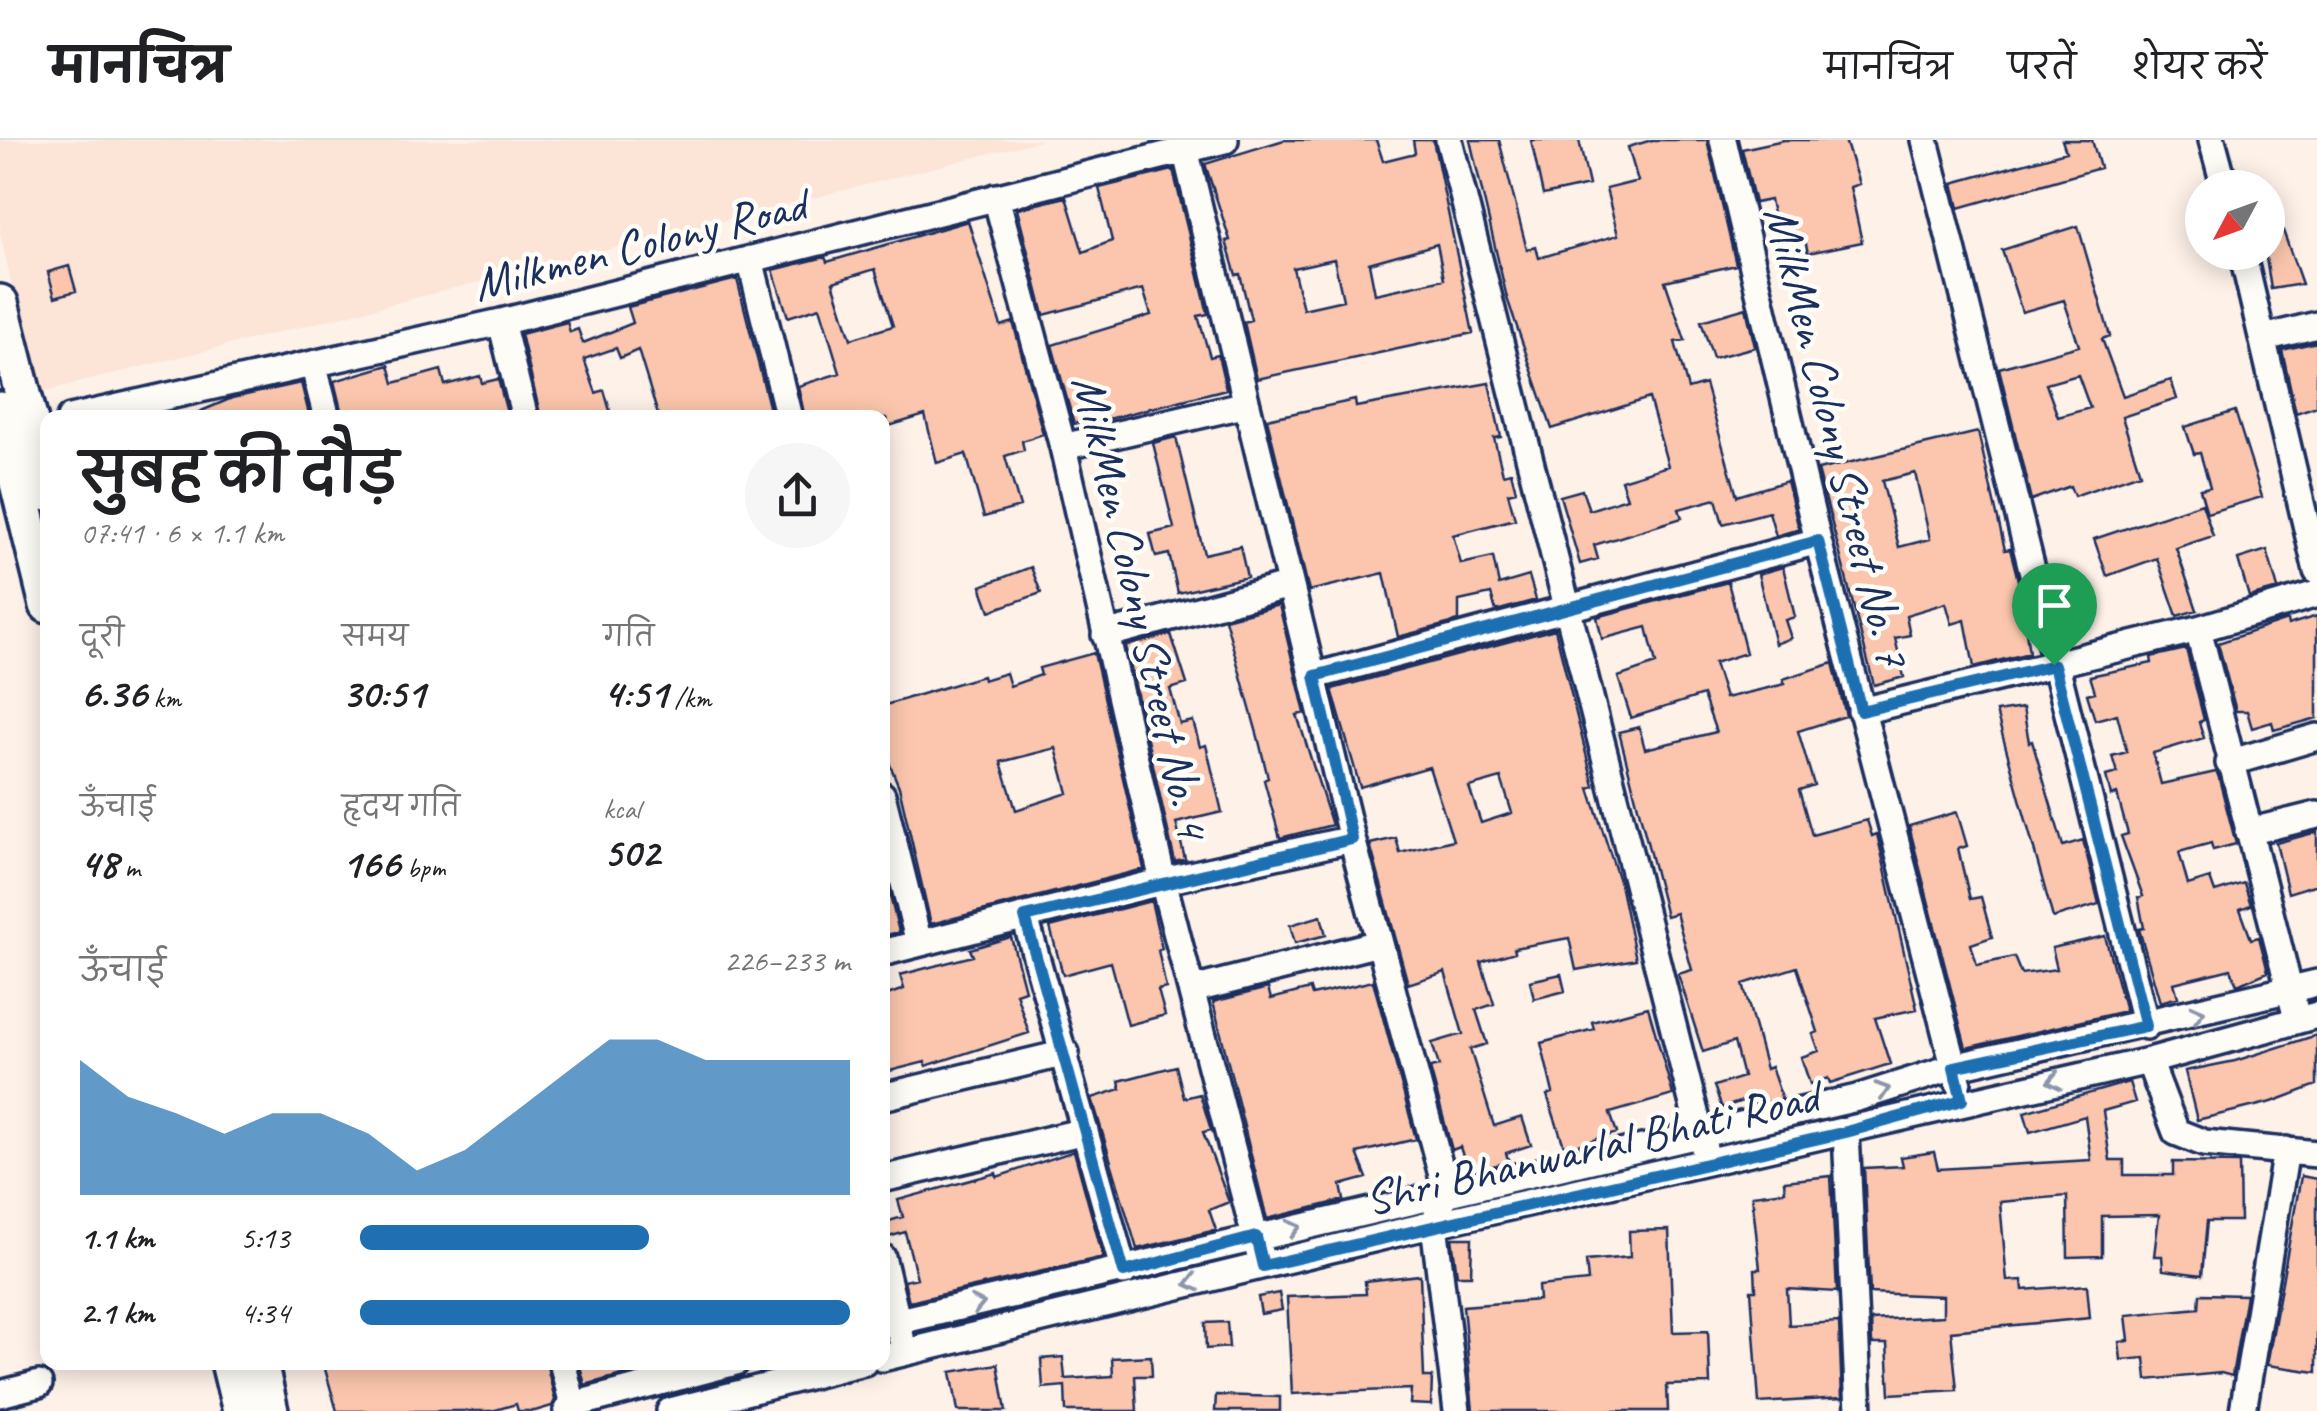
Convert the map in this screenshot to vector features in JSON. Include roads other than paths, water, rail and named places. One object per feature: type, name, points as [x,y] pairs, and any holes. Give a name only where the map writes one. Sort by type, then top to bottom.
[{"type":"street","name":"Milkmen Colony Road","points":[[108,410],[501,322],[1225,140]]},
{"type":"street","points":[[1450,140],[1706,1163]]},
{"type":"street","name":"MilkMen Colony Street No. 7","points":[[1723,140],[1818,541],[1962,1100]]},
{"type":"street","points":[[1925,140],[2146,1026]]},
{"type":"street","points":[[2220,142],[2223,170]]},
{"type":"street","points":[[1185,149],[1352,839],[1446,1190],[1434,1224],[1457,1411]]},
{"type":"street","name":"MilkMen Colony Street No. 4","points":[[996,198],[1063,446],[1163,881],[1263,1266]]},
{"type":"street","points":[[750,259],[787,410]]},
{"type":"street","points":[[2247,270],[2317,571]]},
{"type":"street","points":[[0,304],[40,551]]},
{"type":"street","points":[[501,322],[523,410]]},
{"type":"street","points":[[2264,338],[2317,325]]},
{"type":"street","points":[[314,366],[325,410]]},
{"type":"street","points":[[1063,446],[1247,404]]},
{"type":"street","points":[[21,423],[40,472]]},
{"type":"street","points":[[1315,676],[1818,541]]},
{"type":"street","points":[[1106,635],[1290,585]]},
{"type":"street","points":[[1861,711],[2198,629],[2317,594]]},
{"type":"street","points":[[2198,629],[2229,763],[2290,990],[2307,1018]]},
{"type":"street","points":[[2229,763],[2317,737]]},
{"type":"street","points":[[2248,832],[2317,815]]},
{"type":"street","points":[[890,827],[919,944]]},
{"type":"street","points":[[890,951],[1163,881],[1352,839]]},
{"type":"street","points":[[1025,917],[1124,1272]]},
{"type":"street","points":[[1192,990],[1379,943]]},
{"type":"street","name":"Shri Bhanwarlal Bhati Road","points":[[890,1323],[1124,1272],[1446,1190],[1857,1098],[1954,1067],[2146,1026],[2317,983]]},
{"type":"street","name":"Shri Bhanwarlal Bhati Road","points":[[894,1355],[1434,1224],[2149,1060],[2307,1018]]},
{"type":"street","points":[[890,1094],[1066,1053]]},
{"type":"street","points":[[2149,1060],[2176,1132],[2204,1143],[2317,1154]]},
{"type":"street","points":[[890,1178],[1085,1131]]},
{"type":"street","points":[[1846,1132],[1859,1411]]},
{"type":"street","points":[[2243,1411],[2286,1150]]},
{"type":"street","points":[[890,1323],[894,1355]]},
{"type":"street","points":[[232,1370],[241,1411]]},
{"type":"street","points":[[260,1370],[270,1411]]},
{"type":"street","points":[[563,1370],[570,1408],[707,1370]]},
{"type":"street","points":[[670,1411],[832,1370]]},
{"type":"street","points":[[0,1394],[39,1384]]}]
